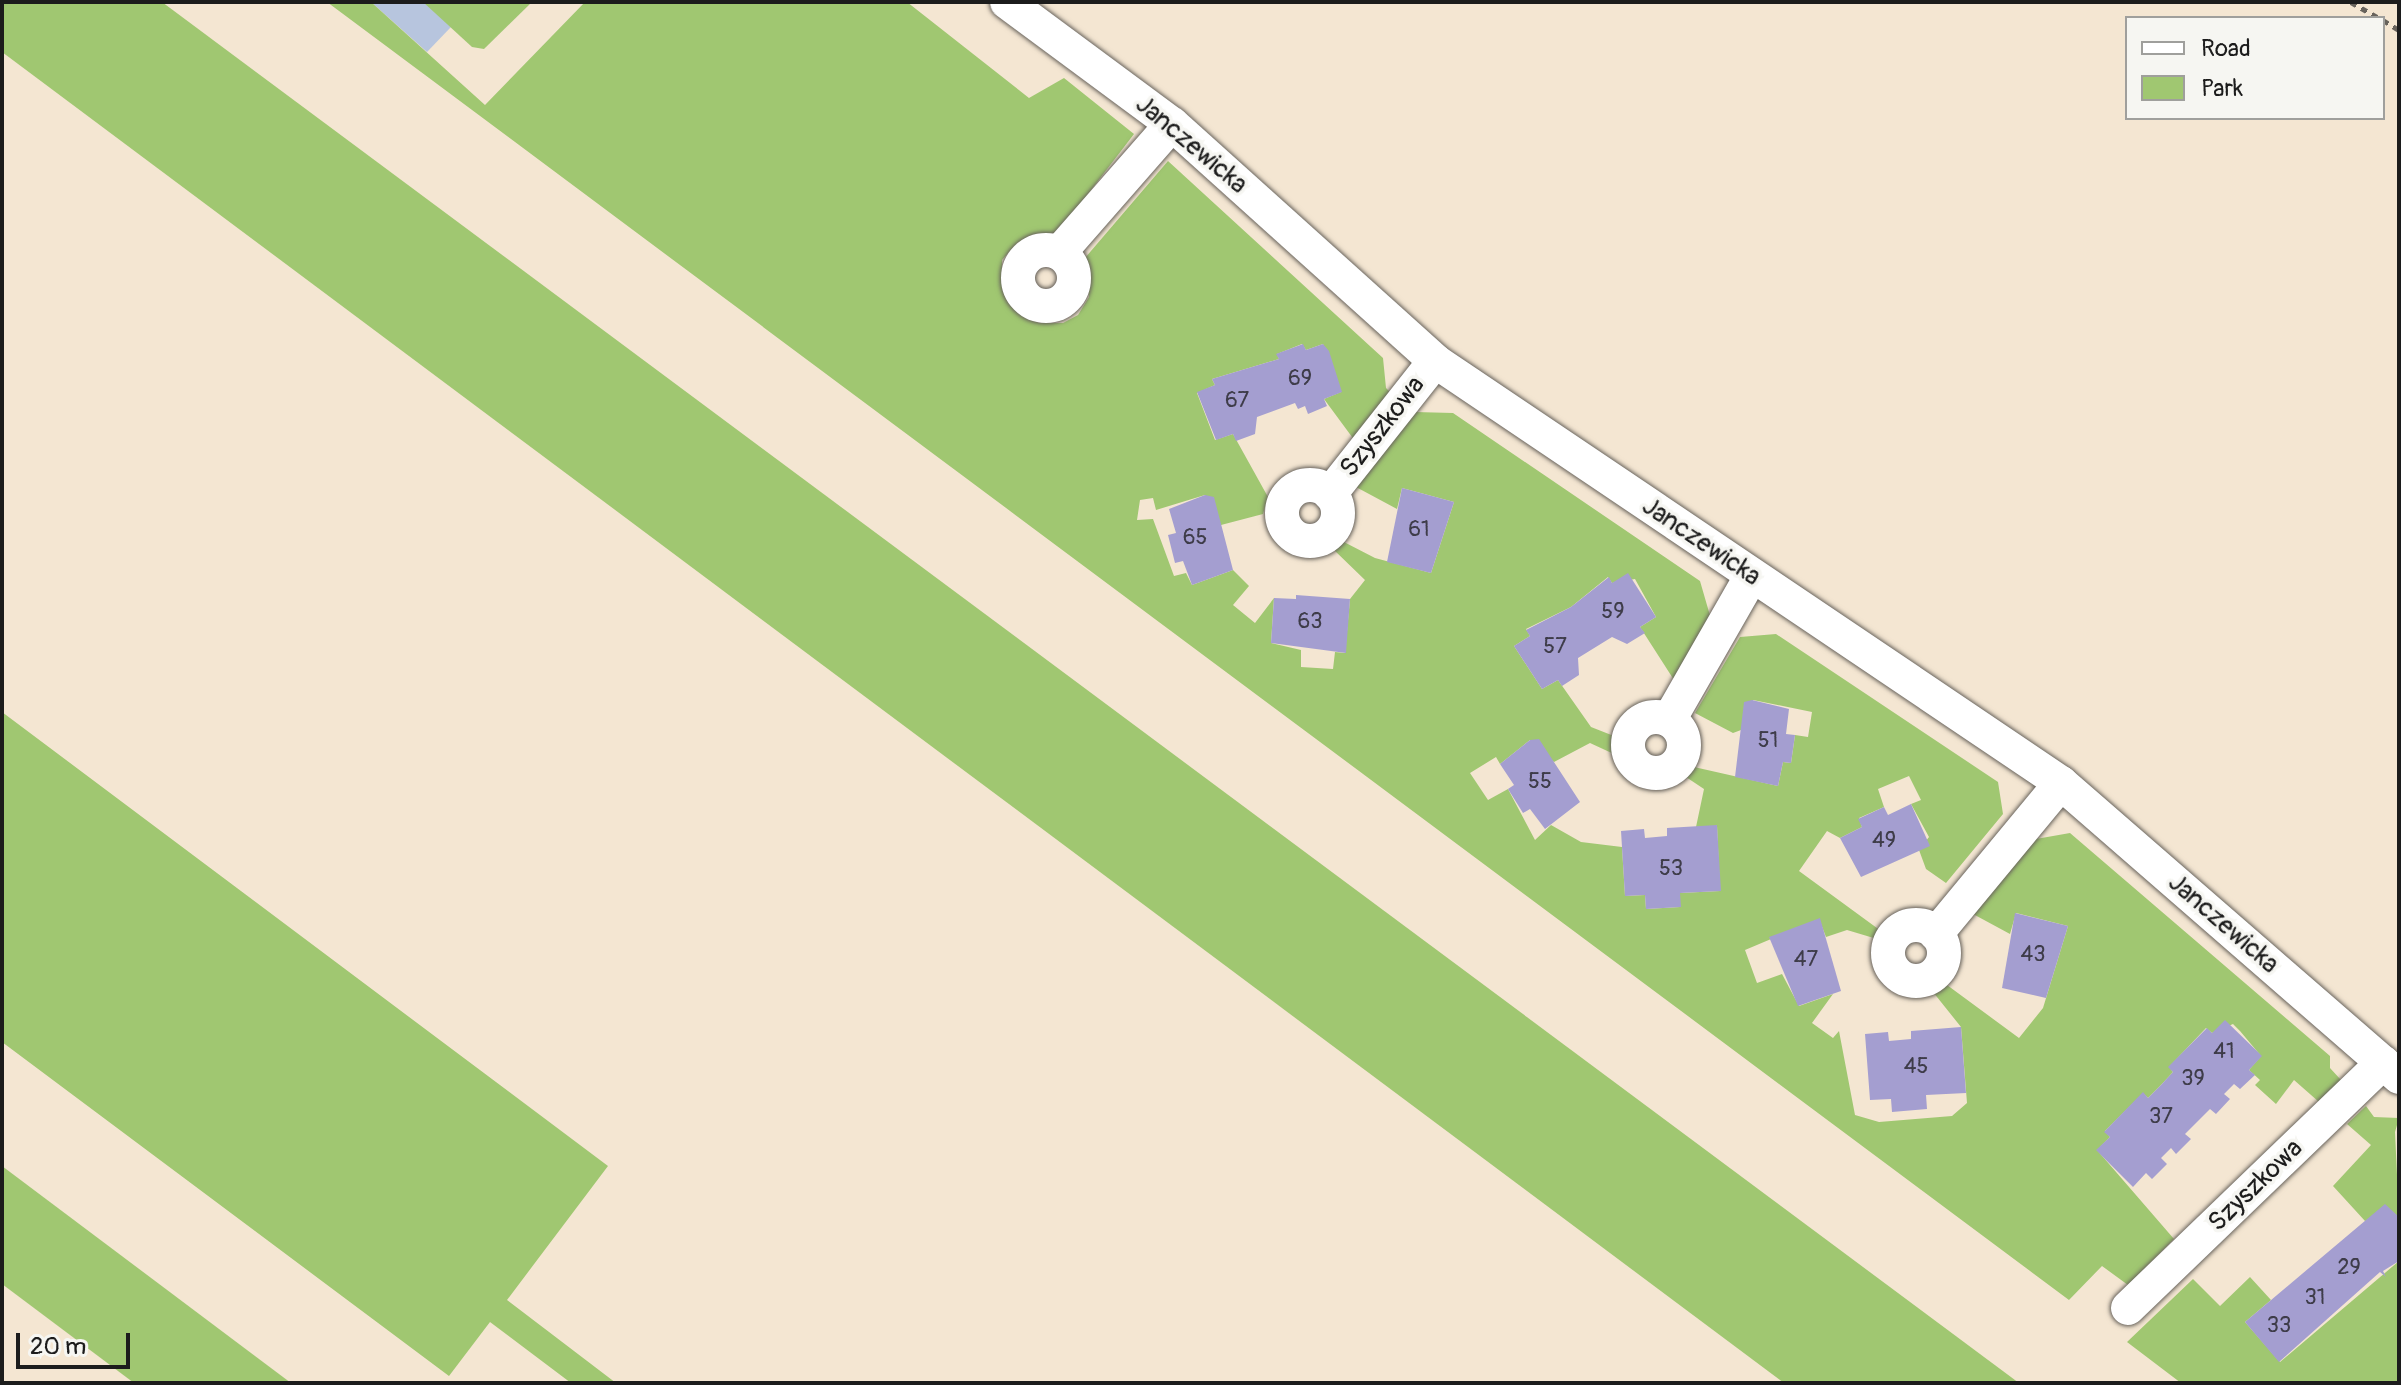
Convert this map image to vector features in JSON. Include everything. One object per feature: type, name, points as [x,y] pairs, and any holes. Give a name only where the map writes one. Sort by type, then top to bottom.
[{"type":"street","name":"Janczewicka","points":[[1007,2],[1172,124],[1435,361],[1751,577],[2061,783],[2391,1070]]},
{"type":"street","points":[[1059,253],[1172,124]]},
{"type":"street","name":"Szyszkowa","points":[[1330,494],[1435,361]]},
{"type":"street","points":[[1669,720],[1751,577]]},
{"type":"street","points":[[1936,934],[2061,783]]},
{"type":"street","name":"Szyszkowa","points":[[2128,1308],[2391,1070]]},
{"type":"path","points":[[2351,2],[2376,16]]},
{"type":"shaded area","points":[[371,2],[475,2],[427,52]]},
{"type":"green space","points":[[2,2],[162,2],[2019,1383],[1784,1383],[2,52]]},
{"type":"green space","points":[[327,2],[371,2],[485,105],[585,2],[907,2],[1029,98],[1064,78],[1134,134],[1058,233],[1017,243],[1002,260],[1002,284],[1018,311],[1039,323],[1063,323],[1078,315],[1089,297],[1085,258],[1168,161],[1383,358],[1386,388],[1391,393],[1355,441],[1324,399],[1341,392],[1323,344],[1306,350],[1302,344],[1277,354],[1279,359],[1212,379],[1215,385],[1197,393],[1215,440],[1233,434],[1268,497],[1263,514],[1221,525],[1205,495],[1156,510],[1153,498],[1140,500],[1137,520],[1153,519],[1174,576],[1186,573],[1192,585],[1233,570],[1249,586],[1233,605],[1255,623],[1274,598],[1271,643],[1301,650],[1301,667],[1333,669],[1335,652],[1345,653],[1350,599],[1365,580],[1334,550],[1342,541],[1375,558],[1431,573],[1454,502],[1402,488],[1397,509],[1356,487],[1415,412],[1453,413],[1700,581],[1711,619],[1674,680],[1640,627],[1656,617],[1635,579],[1612,583],[1608,577],[1571,607],[1526,629],[1530,636],[1514,646],[1542,689],[1558,680],[1591,727],[1619,738],[1616,755],[1590,743],[1554,762],[1530,740],[1500,764],[1496,757],[1470,773],[1488,800],[1508,789],[1535,840],[1551,825],[1581,842],[1622,847],[1625,896],[1645,895],[1646,909],[1680,907],[1680,893],[1720,891],[1717,826],[1696,827],[1704,789],[1686,777],[1694,767],[1778,786],[1783,762],[1791,763],[1795,735],[1808,737],[1812,712],[1753,700],[1741,730],[1733,733],[1695,713],[1740,637],[1776,634],[1998,782],[2003,814],[1946,883],[1926,869],[1919,850],[1929,837],[1911,804],[1921,800],[1909,776],[1878,789],[1884,807],[1859,818],[1862,827],[1840,838],[1827,831],[1799,871],[1881,931],[1877,939],[1847,930],[1826,937],[1819,919],[1745,950],[1757,983],[1782,974],[1799,1006],[1833,994],[1812,1023],[1833,1038],[1839,1031],[1855,1115],[1879,1122],[1952,1116],[1967,1103],[1961,1027],[1933,992],[1947,985],[2019,1038],[2043,1008],[2068,926],[2016,913],[2010,934],[1973,914],[2036,839],[2070,833],[2330,1056],[2330,1068],[2341,1080],[2319,1102],[2294,1080],[2276,1104],[2255,1085],[2260,1080],[2249,1070],[2261,1056],[2240,1031],[2233,1024],[2212,1033],[2206,1028],[2169,1067],[2173,1072],[2161,1085],[2148,1098],[2143,1093],[2105,1131],[2110,1137],[2097,1150],[2174,1239],[2128,1285],[2102,1266],[2069,1300]]},
{"type":"green space","points":[[423,2],[532,2],[484,49],[472,47]]},
{"type":"green space","points":[[2,712],[608,1166],[507,1300],[616,1383],[571,1383],[490,1322],[449,1376],[2,1042]]},
{"type":"green space","points":[[2366,1106],[2374,1117],[2399,1118],[2395,1132],[2399,1217],[2365,1221],[2333,1186],[2371,1145],[2347,1124]]},
{"type":"green space","points":[[2,1166],[291,1383],[134,1383],[2,1284]]},
{"type":"green space","points":[[2399,1261],[2399,1383],[2181,1383],[2127,1342],[2193,1279],[2220,1306],[2250,1277],[2271,1300],[2245,1322],[2280,1362]]},
{"type":"building","points":[[1303,344],[1306,350],[1323,344],[1329,351],[1342,392],[1324,399],[1327,406],[1308,414],[1305,406],[1298,409],[1295,403],[1257,417],[1255,434],[1236,441],[1233,434],[1216,440],[1197,392],[1215,385],[1212,379],[1279,359],[1276,354]]},
{"type":"building","points":[[1402,488],[1454,502],[1431,573],[1387,562]]},
{"type":"building","points":[[1205,495],[1214,497],[1233,570],[1192,585],[1183,561],[1175,563],[1168,535],[1176,533],[1169,509]]},
{"type":"building","points":[[1628,573],[1656,617],[1640,627],[1645,633],[1627,644],[1612,637],[1578,658],[1579,675],[1562,686],[1558,680],[1542,689],[1514,646],[1530,636],[1526,630],[1571,607],[1609,577],[1612,583]]},
{"type":"building","points":[[1296,595],[1350,599],[1346,653],[1271,643],[1274,598],[1296,599]]},
{"type":"building","points":[[1752,700],[1789,709],[1786,734],[1795,735],[1791,763],[1783,762],[1778,786],[1735,777],[1744,702]]},
{"type":"building","points":[[1539,739],[1580,802],[1545,829],[1530,809],[1523,813],[1508,789],[1514,785],[1500,764],[1530,740]]},
{"type":"building","points":[[1911,804],[1930,846],[1861,877],[1840,838],[1862,827],[1858,819],[1884,807],[1888,815]]},
{"type":"building","points":[[1717,825],[1721,891],[1680,893],[1681,907],[1646,909],[1645,895],[1625,896],[1621,831],[1644,829],[1645,838],[1667,836],[1667,828]]},
{"type":"building","points":[[2015,913],[2068,926],[2046,998],[2002,988]]},
{"type":"building","points":[[1820,918],[1841,991],[1798,1006],[1769,937]]},
{"type":"building","points":[[2225,1020],[2262,1056],[2249,1070],[2255,1075],[2240,1089],[2234,1084],[2224,1094],[2230,1099],[2216,1114],[2210,1109],[2185,1134],[2191,1139],[2176,1154],[2171,1148],[2161,1158],[2167,1164],[2152,1179],[2146,1173],[2133,1187],[2096,1150],[2110,1137],[2104,1132],[2143,1092],[2148,1098],[2161,1085],[2173,1072],[2168,1067],[2207,1028],[2212,1033]]},
{"type":"building","points":[[1961,1027],[1966,1093],[1926,1095],[1927,1109],[1892,1112],[1891,1099],[1870,1100],[1865,1034],[1888,1032],[1889,1041],[1911,1039],[1911,1031]]},
{"type":"building","points":[[2385,1204],[2399,1217],[2399,1261],[2383,1271],[2386,1277],[2380,1272],[2279,1362],[2245,1322]]}]
